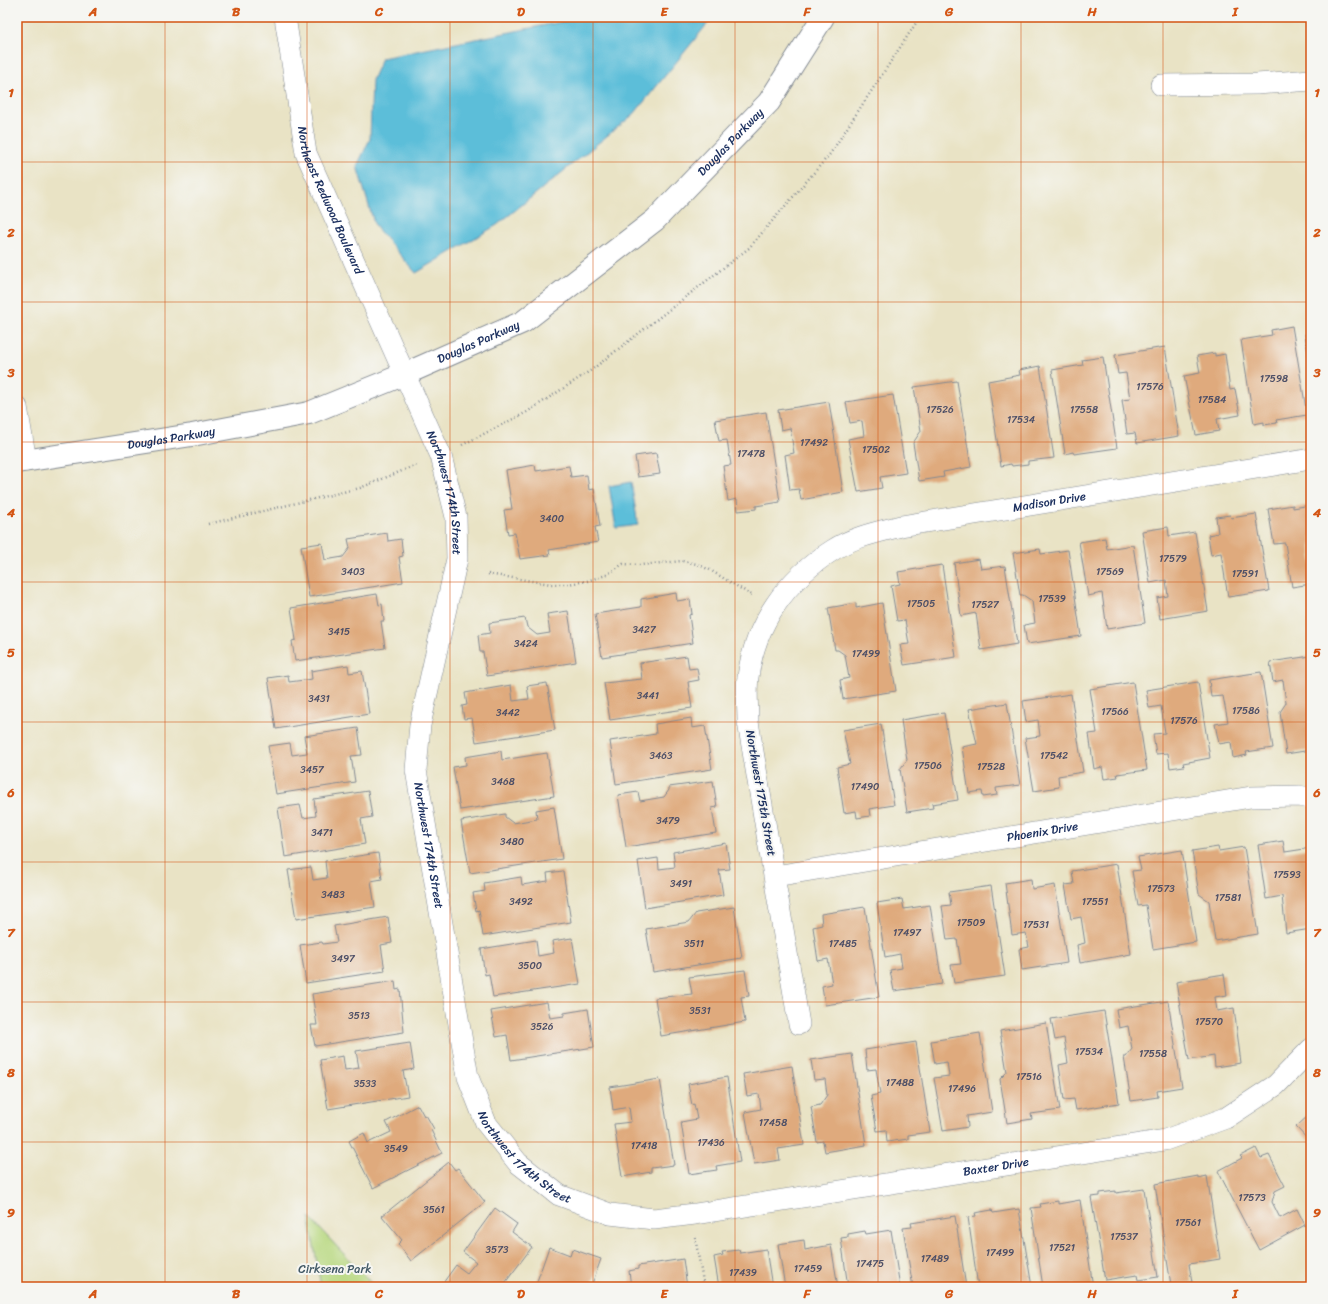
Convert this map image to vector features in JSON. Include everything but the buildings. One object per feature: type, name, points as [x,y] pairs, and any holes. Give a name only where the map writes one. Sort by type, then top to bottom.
[{"type":"street","name":"Northeast Redwood Boulevard","points":[[285,17],[306,153],[405,374]]},
{"type":"street","name":"Douglas Parkway","points":[[21,462],[192,435],[309,413],[405,374],[523,322],[655,220],[769,102],[824,17]]},
{"type":"street","points":[[1161,85],[1257,84],[1311,80]]},
{"type":"street","name":"Northwest 174th Street","points":[[405,374],[441,456],[456,517],[457,559],[420,725],[416,770],[468,1077],[486,1123],[518,1164],[559,1195],[610,1214],[654,1219]]},
{"type":"street","points":[[17,407],[21,462]]},
{"type":"street","name":"Madison Drive","points":[[800,576],[833,549],[864,536],[901,526],[1311,459]]},
{"type":"street","name":"Northwest 175th Street","points":[[799,1024],[748,722],[748,677],[756,639],[772,608],[800,576]]},
{"type":"street","name":"Phoenix Drive","points":[[775,876],[1251,798],[1298,796],[1311,798]]},
{"type":"street","name":"Baxter Drive","points":[[654,1219],[691,1215],[1165,1140],[1226,1118],[1276,1085],[1311,1049]]},
{"type":"path","points":[[208,524],[360,488],[441,456],[527,412],[590,371],[749,248],[830,154],[920,17]]},
{"type":"path","points":[[488,574],[551,584],[568,584],[587,581],[606,575],[622,564],[641,565],[682,561],[697,564],[710,570],[772,608]]},
{"type":"path","points":[[691,1215],[704,1287]]},
{"type":"green space","name":"Cirksena Park","points":[[309,1217],[375,1287],[321,1287]]},
{"type":"water","points":[[585,17],[713,17],[634,114],[497,225],[416,273],[375,226],[357,166],[370,139],[372,80],[382,58]]},
{"type":"water","points":[[631,482],[638,525],[616,528],[609,486]]}]
